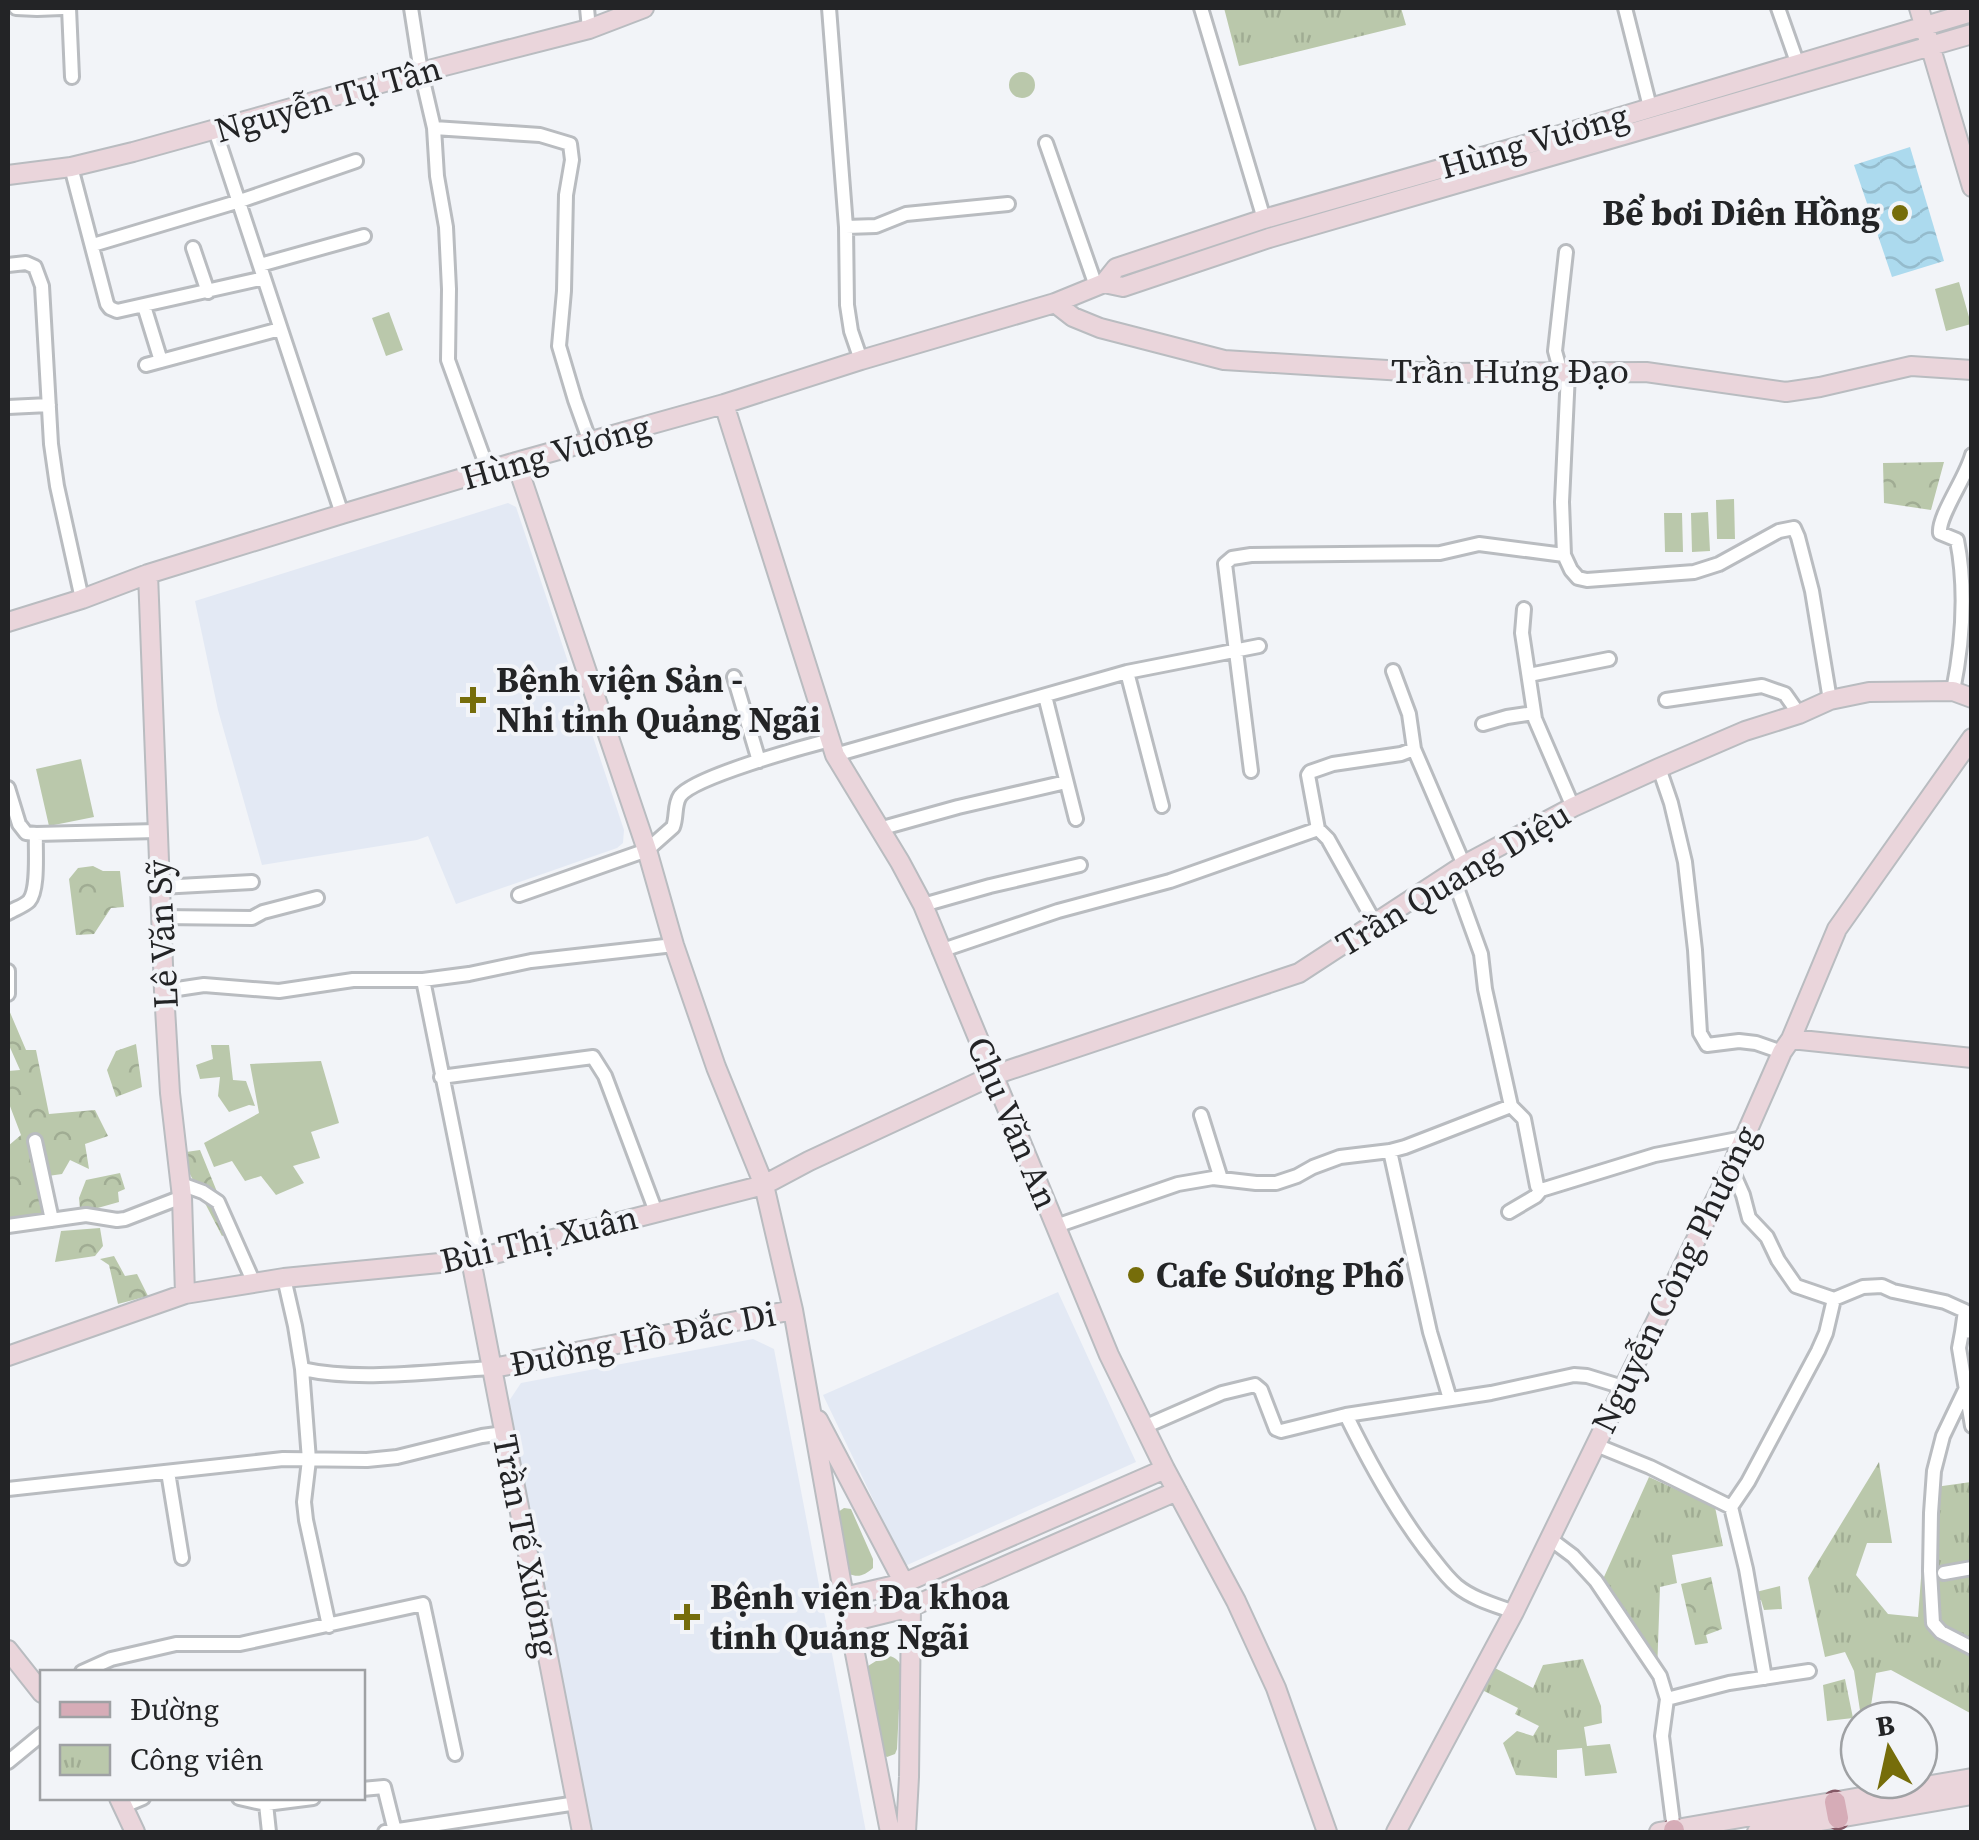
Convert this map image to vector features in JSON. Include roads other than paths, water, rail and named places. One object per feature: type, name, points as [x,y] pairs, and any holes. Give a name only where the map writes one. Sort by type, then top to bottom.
[{"type":"street","points":[[16,8],[66,8],[72,77]]},
{"type":"street","points":[[411,8],[434,128],[446,227],[448,360],[488,470]]},
{"type":"street","points":[[587,8],[590,30]]},
{"type":"street","name":"Nguyễn Tự Tân","points":[[8,175],[71,167],[215,130],[590,30],[644,8]]},
{"type":"street","points":[[829,8],[846,228],[847,305],[861,360]]},
{"type":"street","points":[[1201,8],[1264,219]]},
{"type":"street","points":[[1625,8],[1640,117]]},
{"type":"street","points":[[1778,8],[1797,62]]},
{"type":"street","name":"Hùng Vương","points":[[8,622],[342,514],[1055,303],[1100,285],[1116,268],[1207,249],[1640,117],[1922,17],[1970,10]]},
{"type":"street","points":[[1922,17],[1970,175]]},
{"type":"street","name":"Hùng Vương","points":[[1207,249],[1264,219],[1640,117],[1972,34]]},
{"type":"street","points":[[434,128],[540,135],[570,144],[559,346],[590,442]]},
{"type":"street","points":[[215,130],[342,514]]},
{"type":"street","points":[[1046,143],[1100,285]]},
{"type":"street","points":[[93,245],[356,161]]},
{"type":"street","points":[[71,167],[110,308],[117,311],[208,292],[364,236]]},
{"type":"street","points":[[846,228],[876,226],[906,214],[1008,204]]},
{"type":"street","points":[[193,248],[208,292]]},
{"type":"street","points":[[1566,252],[1555,351],[1564,373],[1562,502],[1564,556],[1571,570],[1578,578],[1587,580],[1694,572],[1719,564],[1779,531],[1794,528],[1812,592],[1830,700]]},
{"type":"street","points":[[8,265],[26,263],[35,268],[42,286],[57,486],[82,598]]},
{"type":"street","name":"Trần Hưng Đạo","points":[[1055,303],[1073,317],[1100,328],[1224,360],[1436,373],[1646,372],[1786,392],[1820,388],[1911,366],[1972,370]]},
{"type":"street","points":[[144,306],[162,361]]},
{"type":"street","points":[[146,365],[280,329]]},
{"type":"street","name":"Chu Văn An","points":[[724,404],[832,748],[923,905],[1109,1355],[1164,1469],[1236,1601],[1276,1688],[1327,1832]]},
{"type":"street","points":[[8,407],[49,405]]},
{"type":"street","points":[[1953,690],[1964,608],[1957,540],[1940,534],[1939,528],[1972,455]]},
{"type":"street","points":[[516,462],[647,850],[674,945],[716,1067],[764,1185],[792,1310],[890,1832]]},
{"type":"street","points":[[1251,771],[1225,564],[1232,558],[1440,553],[1479,544],[1564,556]]},
{"type":"street","name":"Lê Văn Sỹ","points":[[148,574],[160,917],[185,1294]]},
{"type":"street","points":[[1524,609],[1522,632],[1534,714],[1573,808]]},
{"type":"street","points":[[519,895],[647,850],[673,827],[676,802],[686,789],[760,761],[864,745],[1128,672],[1259,646]]},
{"type":"street","points":[[1530,675],[1608,659]]},
{"type":"street","points":[[1393,671],[1409,714],[1414,750],[1458,869],[1511,1106],[1524,1119],[1541,1190]]},
{"type":"street","points":[[1128,672],[1162,806]]},
{"type":"street","points":[[734,678],[760,761]]},
{"type":"street","points":[[1666,700],[1762,686],[1785,694],[1800,714]]},
{"type":"street","name":"Trần Quang Diệu","points":[[994,1075],[1299,973],[1458,869],[1573,808],[1745,732],[1830,700],[1869,692],[1953,690],[1972,698]]},
{"type":"street","points":[[1045,696],[1076,818]]},
{"type":"street","points":[[1483,724],[1507,716],[1534,714]]},
{"type":"street","name":"Nguyễn Công Phương","points":[[1396,1832],[1514,1612],[1732,1168],[1837,929],[1972,738]]},
{"type":"street","points":[[1375,924],[1328,839],[1318,829],[1308,775],[1333,764],[1414,750]]},
{"type":"street","points":[[1658,768],[1685,862],[1696,950],[1700,1033],[1706,1045],[1740,1041],[1972,1058]]},
{"type":"street","points":[[879,829],[1066,782]]},
{"type":"street","points":[[8,788],[13,825],[26,832],[157,831]]},
{"type":"street","points":[[940,951],[1058,911],[1200,871],[1318,829]]},
{"type":"street","points":[[8,913],[32,897],[36,834]]},
{"type":"street","points":[[923,905],[1080,864]]},
{"type":"street","points":[[160,887],[252,882]]},
{"type":"street","points":[[160,917],[252,918],[318,898]]},
{"type":"street","points":[[164,991],[204,985],[279,991],[353,980],[423,980],[531,960],[674,945]]},
{"type":"street","points":[[8,971],[8,994]]},
{"type":"street","points":[[423,980],[476,1258]]},
{"type":"street","points":[[441,1077],[593,1057],[605,1076],[656,1212]]},
{"type":"street","name":"Bùi Thị Xuân","points":[[8,1356],[185,1294],[284,1278],[476,1258],[764,1185],[994,1075]]},
{"type":"street","points":[[1056,1226],[1178,1184],[1213,1178],[1256,1184],[1276,1182],[1340,1157],[1390,1151],[1511,1106]]},
{"type":"street","points":[[1200,1115],[1221,1179]]},
{"type":"street","points":[[1509,1212],[1541,1190],[1654,1155],[1743,1138]]},
{"type":"street","points":[[35,1141],[52,1220]]},
{"type":"street","points":[[1390,1151],[1430,1332],[1450,1399]]},
{"type":"street","points":[[1732,1168],[1748,1218],[1767,1237],[1796,1286],[1834,1299],[1864,1287],[1882,1286],[1968,1308],[1966,1331],[1959,1348],[1972,1426]]},
{"type":"street","points":[[8,1226],[86,1215],[125,1218],[181,1190],[204,1192],[218,1202],[254,1283]]},
{"type":"street","name":"Trần Tế Xương","points":[[476,1258],[504,1434],[582,1832]]},
{"type":"street","points":[[284,1278],[302,1370],[310,1460],[304,1502],[329,1626]]},
{"type":"street","points":[[1765,1678],[1731,1507],[1818,1351],[1834,1299]]},
{"type":"street","name":"Đường Hồ Đắc Di","points":[[493,1368],[792,1310]]},
{"type":"street","points":[[302,1370],[325,1374],[401,1374],[493,1368]]},
{"type":"street","points":[[1144,1427],[1222,1393],[1255,1386],[1262,1390],[1276,1429],[1281,1431],[1346,1415],[1491,1394],[1574,1375],[1623,1387]]},
{"type":"street","points":[[1966,1388],[1943,1436],[1934,1471],[1931,1586],[1933,1623],[1941,1632],[1972,1648]]},
{"type":"street","points":[[809,1402],[904,1583],[911,1607],[906,1832]]},
{"type":"street","points":[[1346,1415],[1369,1462],[1445,1575],[1459,1588],[1514,1612]]},
{"type":"street","points":[[8,1488],[283,1459],[397,1457],[504,1434]]},
{"type":"street","points":[[1596,1445],[1731,1507]]},
{"type":"street","points":[[844,1596],[904,1583],[1164,1469]]},
{"type":"street","points":[[168,1472],[182,1558]]},
{"type":"street","points":[[850,1622],[911,1607],[1178,1491]]},
{"type":"street","points":[[1550,1538],[1596,1581],[1660,1676],[1667,1699],[1662,1736],[1669,1832],[1839,1818],[1972,1778]]},
{"type":"street","points":[[1944,1573],[1972,1568]]},
{"type":"street","points":[[86,1670],[111,1658],[176,1644],[240,1644],[423,1604],[455,1754]]},
{"type":"street","points":[[8,1650],[40,1691]]},
{"type":"street","points":[[1667,1699],[1729,1683],[1809,1671]]},
{"type":"street","points":[[8,1762],[40,1736]]},
{"type":"street","points":[[882,1781],[909,1777]]},
{"type":"street","points":[[365,1789],[384,1787],[390,1832],[474,1826],[577,1803]]},
{"type":"street","points":[[1757,1832],[1972,1795]]},
{"type":"street","points":[[249,1800],[266,1804],[297,1800]]},
{"type":"street","points":[[121,1802],[136,1832]]},
{"type":"street","points":[[266,1804],[269,1832]]},
{"type":"water","name":"Bể bơi Diên Hồng","points":[[1910,147],[1944,261],[1892,277],[1854,165]]},
{"type":"place","name":"Bể bơi Diên Hồng","points":[[1900,213]]},
{"type":"place","name":"Bệnh viện Sản - Nhi tỉnh Quảng Ngãi","points":[[473,700]]},
{"type":"place","name":"Cafe Sương Phố","points":[[1136,1275]]},
{"type":"place","name":"Bệnh viện Đa khoa tỉnh Quảng Ngãi","points":[[687,1617]]}]
